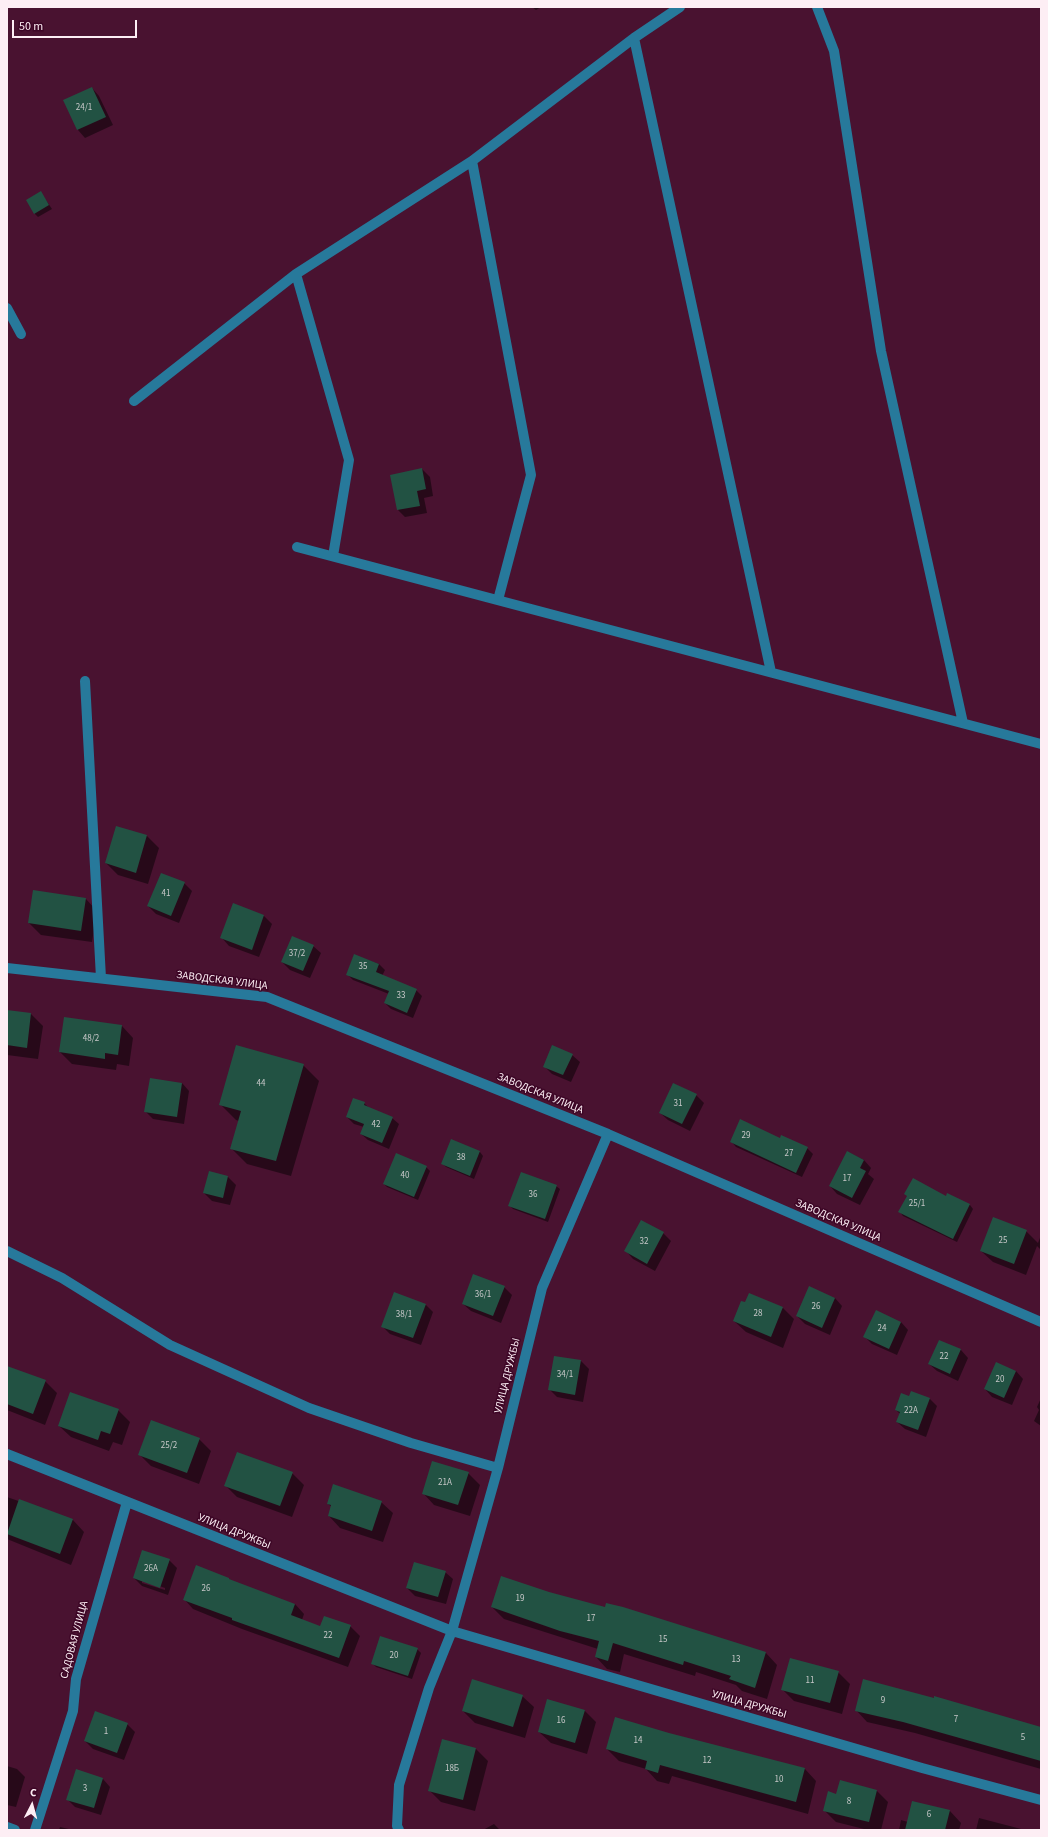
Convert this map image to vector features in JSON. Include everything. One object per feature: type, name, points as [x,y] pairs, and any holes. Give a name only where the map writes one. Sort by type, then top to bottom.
[{"type":"street","points":[[134,401],[296,274],[472,161],[634,38],[680,7]]},
{"type":"street","points":[[817,7],[834,50],[881,351],[963,723]]},
{"type":"street","points":[[634,38],[771,672]]},
{"type":"street","points":[[472,161],[531,475],[498,600]]},
{"type":"street","points":[[296,274],[349,460],[332,556]]},
{"type":"street","points":[[7,308],[21,334]]},
{"type":"street","points":[[297,547],[1041,744]]},
{"type":"street","points":[[85,681],[101,978]]},
{"type":"street","name":"ЗАВОДСКАЯ УЛИЦА","points":[[7,968],[267,997],[608,1134],[1041,1322]]},
{"type":"street","name":"УЛИЦА ДРУЖБЫ","points":[[399,1830],[397,1826],[399,1785],[429,1688],[452,1631],[498,1468],[542,1288],[608,1134]]},
{"type":"street","points":[[7,1252],[62,1278],[170,1345],[296,1402],[411,1443],[498,1468]]},
{"type":"street","name":"УЛИЦА ДРУЖБЫ","points":[[7,1454],[452,1631],[922,1768],[1041,1800]]},
{"type":"street","name":"САДОВАЯ УЛИЦА","points":[[35,1830],[73,1710],[76,1679],[127,1502]]},
{"type":"street","points":[[7,1827],[15,1830]]},
{"type":"building","points":[[92,87],[106,117],[77,130],[63,100]]},
{"type":"building","points":[[41,191],[49,205],[34,214],[26,200]]},
{"type":"building","points":[[422,468],[426,489],[417,491],[420,506],[397,510],[390,475]]},
{"type":"building","points":[[116,826],[147,835],[136,873],[105,863]]},
{"type":"building","points":[[161,873],[185,882],[171,916],[147,906]]},
{"type":"building","points":[[33,890],[86,898],[81,931],[28,923]]},
{"type":"building","points":[[233,903],[264,915],[252,950],[220,938]]},
{"type":"building","points":[[292,936],[314,945],[303,971],[281,962]]},
{"type":"building","points":[[354,954],[379,964],[376,972],[417,989],[407,1013],[384,1003],[389,991],[346,975]]},
{"type":"building","points":[[7,1010],[31,1013],[27,1048],[7,1045]]},
{"type":"building","points":[[64,1017],[122,1025],[118,1055],[105,1053],[105,1059],[59,1052]]},
{"type":"building","points":[[236,1045],[304,1064],[276,1161],[230,1149],[241,1111],[219,1105]]},
{"type":"building","points":[[552,1045],[573,1054],[563,1075],[543,1067]]},
{"type":"building","points":[[150,1078],[182,1083],[177,1117],[144,1112]]},
{"type":"building","points":[[673,1083],[697,1094],[682,1124],[659,1113]]},
{"type":"building","points":[[353,1098],[365,1102],[364,1105],[393,1117],[382,1143],[360,1134],[364,1124],[346,1117]]},
{"type":"building","points":[[740,1119],[780,1138],[781,1135],[808,1147],[796,1173],[730,1142]]},
{"type":"building","points":[[451,1139],[480,1151],[470,1176],[441,1164]]},
{"type":"building","points":[[847,1151],[864,1160],[860,1168],[866,1171],[852,1198],[829,1186]]},
{"type":"building","points":[[396,1153],[427,1166],[414,1197],[383,1184]]},
{"type":"building","points":[[209,1171],[228,1176],[223,1198],[203,1193]]},
{"type":"building","points":[[521,1172],[557,1185],[545,1219],[508,1206]]},
{"type":"building","points":[[913,1178],[946,1196],[947,1193],[970,1204],[953,1239],[898,1212],[907,1196],[904,1194]]},
{"type":"building","points":[[993,1217],[1027,1230],[1014,1264],[980,1251]]},
{"type":"building","points":[[641,1220],[664,1232],[647,1264],[624,1251]]},
{"type":"building","points":[[473,1274],[505,1286],[493,1316],[462,1304]]},
{"type":"building","points":[[809,1286],[835,1298],[822,1328],[796,1316]]},
{"type":"building","points":[[394,1292],[426,1304],[413,1338],[381,1327]]},
{"type":"building","points":[[749,1293],[783,1307],[771,1337],[733,1321],[741,1301],[745,1302]]},
{"type":"building","points":[[876,1310],[901,1322],[889,1349],[863,1337]]},
{"type":"building","points":[[939,1340],[961,1349],[950,1374],[928,1364]]},
{"type":"building","points":[[554,1356],[581,1360],[575,1395],[548,1390]]},
{"type":"building","points":[[996,1362],[1016,1371],[1004,1398],[984,1389]]},
{"type":"building","points":[[7,1366],[46,1380],[33,1414],[7,1404]]},
{"type":"building","points":[[911,1391],[930,1398],[918,1430],[896,1422],[900,1412],[895,1410],[901,1393],[909,1396]]},
{"type":"building","points":[[70,1392],[119,1409],[110,1434],[101,1431],[98,1440],[58,1426]]},
{"type":"building","points":[[151,1420],[200,1438],[187,1473],[138,1455]]},
{"type":"building","points":[[237,1452],[293,1472],[280,1506],[224,1486]]},
{"type":"building","points":[[432,1461],[469,1472],[458,1505],[422,1494]]},
{"type":"building","points":[[333,1484],[382,1501],[372,1531],[328,1516],[331,1505],[327,1504]]},
{"type":"building","points":[[19,1499],[73,1519],[60,1554],[7,1534]]},
{"type":"building","points":[[142,1550],[170,1559],[160,1588],[133,1578]]},
{"type":"building","points":[[414,1562],[446,1571],[438,1597],[406,1588]]},
{"type":"building","points":[[196,1565],[295,1604],[291,1615],[320,1626],[324,1616],[351,1625],[339,1658],[232,1620],[232,1618],[183,1600]]},
{"type":"building","points":[[501,1576],[549,1592],[605,1607],[606,1603],[623,1607],[766,1652],[755,1688],[729,1679],[731,1676],[684,1661],[683,1665],[613,1643],[608,1661],[595,1657],[599,1641],[560,1631],[491,1607]]},
{"type":"building","points":[[380,1636],[418,1648],[408,1676],[371,1664]]},
{"type":"building","points":[[790,1658],[839,1671],[830,1703],[781,1690]]},
{"type":"building","points":[[472,1679],[523,1695],[513,1727],[462,1711]]},
{"type":"building","points":[[863,1679],[934,1698],[934,1696],[1041,1727],[1041,1761],[903,1722],[855,1711]]},
{"type":"building","points":[[547,1699],[585,1710],[575,1743],[538,1732]]},
{"type":"building","points":[[95,1711],[128,1723],[117,1753],[84,1741]]},
{"type":"building","points":[[615,1717],[669,1733],[805,1768],[796,1802],[660,1765],[658,1773],[645,1769],[647,1761],[606,1749]]},
{"type":"building","points":[[442,1739],[476,1748],[463,1800],[428,1791]]},
{"type":"building","points":[[76,1769],[103,1778],[94,1808],[66,1800]]},
{"type":"building","points":[[840,1780],[877,1790],[869,1822],[823,1811],[828,1791],[836,1794]]},
{"type":"building","points":[[912,1801],[950,1810],[945,1830],[905,1830]]}]
